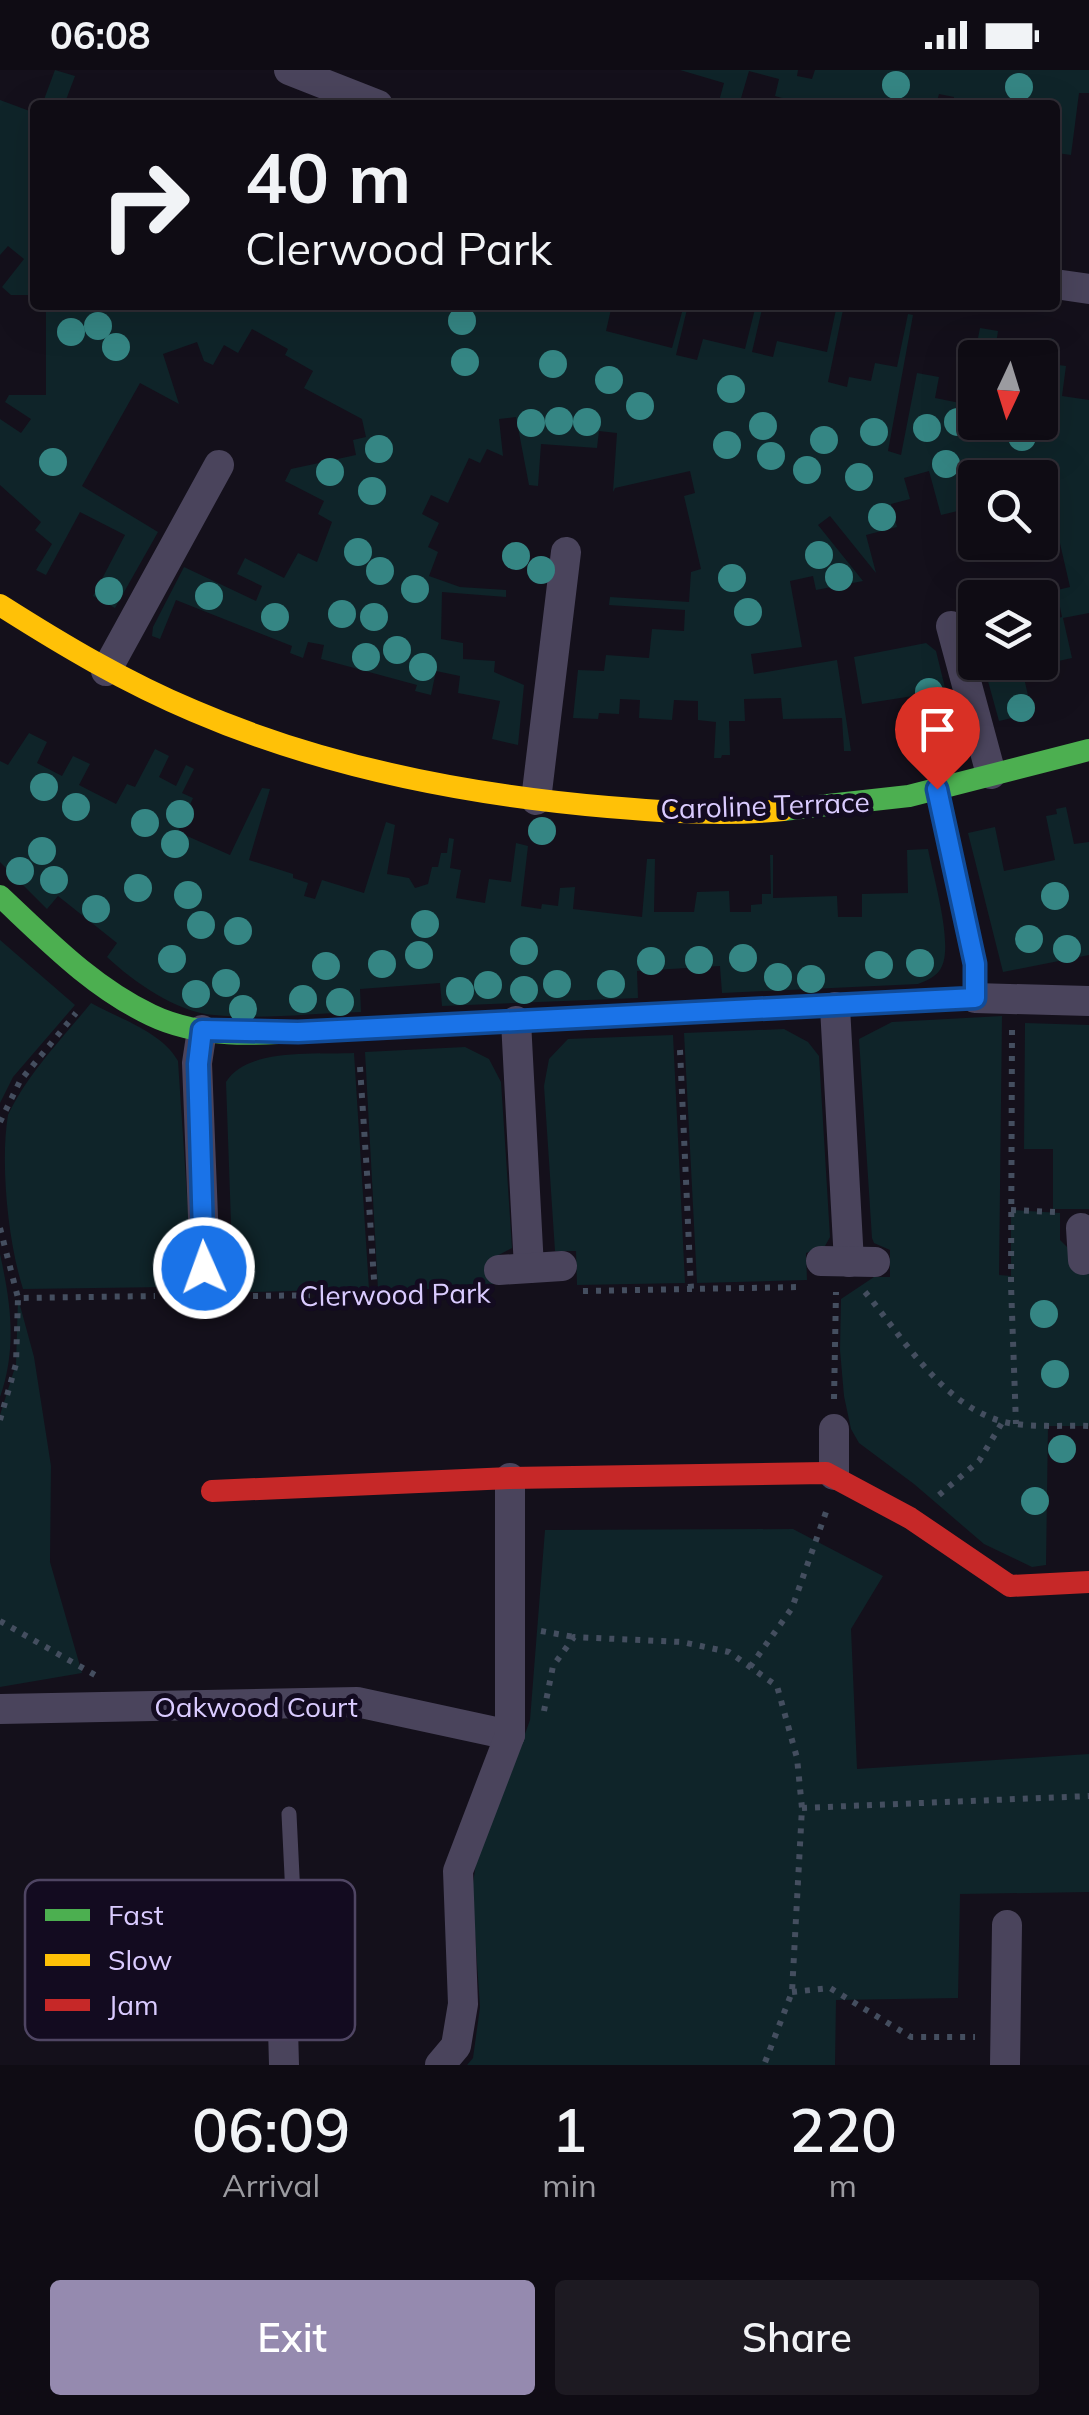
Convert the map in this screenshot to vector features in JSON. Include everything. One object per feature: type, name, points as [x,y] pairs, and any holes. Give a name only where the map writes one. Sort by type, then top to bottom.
[{"type":"street","points":[[290,70],[365,100]]},
{"type":"street","points":[[1060,285],[1089,289]]},
{"type":"street","points":[[106,671],[219,465]]},
{"type":"street","points":[[536,800],[566,552]]},
{"type":"street","name":"Caroline Terrace","points":[[0,604],[106,671],[197,714],[377,771],[536,800],[618,808],[780,810],[886,800],[1089,750]]},
{"type":"street","points":[[951,626],[990,774]]},
{"type":"street","points":[[937,789],[975,964],[975,998]]},
{"type":"street","points":[[0,896],[98,986],[146,1014],[202,1030],[244,1033],[358,1029],[975,998],[1089,1000]]},
{"type":"street","points":[[835,1007],[839,1275]]},
{"type":"street","name":"Clerwood Park","points":[[516,1021],[506,1277],[562,1266]]},
{"type":"street","points":[[202,1030],[198,1064],[204,1268]]},
{"type":"street","points":[[1077,1228],[1083,1260]]},
{"type":"street","points":[[172,1283],[204,1268],[240,1281]]},
{"type":"street","points":[[834,1428],[834,1475]]},
{"type":"street","points":[[212,1491],[510,1478],[794,1472],[834,1475],[910,1518],[1010,1586],[1089,1582]]},
{"type":"street","points":[[440,2065],[456,2046],[463,2004],[458,1871],[510,1735],[510,1478]]},
{"type":"street","name":"Oakwood Court","points":[[0,1709],[357,1702],[510,1735]]},
{"type":"street","points":[[1006,2051],[1007,1925]]},
{"type":"street","points":[[283,2040],[284,2065]]},
{"type":"lane","points":[[289,1814],[292,1880]]},
{"type":"path","points":[[0,1122],[20,1082],[98,986]]},
{"type":"path","points":[[1012,998],[1016,1424]]},
{"type":"path","points":[[678,1014],[691,1289]]},
{"type":"path","points":[[358,1029],[375,1295]]},
{"type":"path","points":[[1011,1210],[1060,1213],[1077,1228]]},
{"type":"path","points":[[0,1228],[18,1298],[16,1364],[0,1420]]},
{"type":"path","points":[[581,1291],[691,1289],[839,1275]]},
{"type":"path","points":[[834,1395],[839,1275]]},
{"type":"path","points":[[839,1275],[948,1389],[972,1408],[1016,1424],[1089,1426]]},
{"type":"path","name":"Clerwood Park","points":[[240,1281],[375,1295],[506,1277]]},
{"type":"path","points":[[18,1298],[172,1283]]},
{"type":"path","points":[[910,1518],[979,1461],[1002,1421]]},
{"type":"path","points":[[750,1667],[792,1608],[824,1520]]},
{"type":"path","points":[[0,1621],[112,1684],[111,1706]]},
{"type":"path","points":[[510,1735],[536,1727],[546,1706],[553,1666],[574,1637],[682,1642],[730,1652],[777,1686],[797,1758],[802,1808],[792,1992],[764,2065]]},
{"type":"path","points":[[802,1808],[1089,1796]]},
{"type":"path","points":[[792,1992],[830,1988],[911,2037],[1006,2051]]},
{"type":"green space","points":[[55,70],[75,76],[66,100],[44,100]]},
{"type":"green space","points":[[680,70],[798,70],[797,76],[812,79],[815,70],[1089,70],[1089,93],[1079,93],[1071,155],[1060,153],[1060,100],[954,100],[939,94],[937,100],[789,100],[775,96],[779,79],[749,71],[740,100],[719,100],[724,83]]},
{"type":"green space","points":[[0,100],[30,111],[30,295],[11,295],[2,287],[24,259],[8,246],[0,255]]},
{"type":"green space","points":[[46,310],[611,310],[606,331],[672,348],[683,310],[687,310],[676,355],[697,360],[703,339],[745,349],[755,310],[762,310],[752,352],[773,357],[777,341],[827,352],[836,310],[843,310],[828,382],[847,387],[849,377],[871,381],[875,363],[897,367],[908,314],[913,315],[888,451],[901,455],[917,373],[939,377],[935,398],[958,403],[958,440],[1058,440],[1058,365],[1066,366],[1062,396],[1089,400],[1089,613],[1063,618],[1072,658],[1058,661],[1058,618],[1062,617],[1058,590],[1070,587],[1058,535],[1058,460],[958,460],[958,511],[941,515],[929,471],[904,478],[910,499],[891,504],[897,527],[866,535],[876,573],[830,516],[818,525],[863,581],[816,590],[813,576],[790,581],[802,647],[751,654],[754,674],[837,660],[851,751],[844,751],[842,718],[783,719],[781,698],[744,699],[745,721],[729,721],[730,755],[721,758],[714,758],[716,722],[698,720],[698,701],[674,700],[672,720],[639,718],[640,700],[620,699],[619,714],[599,713],[598,719],[573,718],[578,670],[604,671],[606,655],[649,658],[652,629],[684,631],[685,610],[609,605],[610,597],[689,602],[691,572],[701,569],[684,496],[695,493],[690,471],[615,488],[613,492],[617,433],[599,431],[597,448],[541,444],[538,486],[529,485],[516,417],[499,419],[503,456],[487,449],[480,463],[469,458],[448,503],[431,495],[422,514],[439,523],[428,547],[438,552],[429,576],[460,587],[506,590],[506,597],[442,592],[441,639],[463,643],[463,659],[495,661],[494,672],[524,685],[518,745],[492,739],[500,701],[458,693],[460,676],[436,671],[431,695],[415,691],[417,685],[321,659],[324,645],[308,642],[303,658],[290,653],[292,646],[176,600],[160,639],[152,636],[184,567],[256,601],[262,586],[237,574],[245,558],[284,578],[298,553],[317,562],[332,522],[318,514],[324,501],[285,481],[291,469],[356,455],[353,440],[366,437],[362,419],[304,388],[313,371],[285,355],[288,349],[252,329],[238,353],[224,345],[213,365],[204,361],[197,342],[163,354],[179,404],[140,383],[82,486],[158,532],[115,608],[93,596],[125,535],[80,512],[46,575],[36,570],[52,544],[35,530],[41,522],[0,485],[0,419],[21,433],[31,419],[5,402],[9,395],[46,395]]},
{"type":"green space","points":[[980,328],[998,331],[997,340],[978,340]]},
{"type":"green space","points":[[926,643],[936,651],[956,733],[920,738],[913,696],[862,704],[854,657]]},
{"type":"green space","points":[[988,680],[1024,680],[1032,713],[999,721]]},
{"type":"green space","points":[[29,733],[47,742],[37,763],[62,776],[73,756],[90,764],[79,785],[116,804],[127,784],[135,787],[155,749],[169,756],[159,777],[176,786],[186,765],[194,769],[182,793],[193,798],[178,832],[230,855],[262,788],[270,789],[249,860],[293,874],[293,878],[308,883],[304,896],[315,899],[322,880],[364,893],[386,822],[395,825],[387,874],[409,878],[415,888],[428,884],[432,867],[438,867],[441,853],[447,853],[449,838],[454,839],[450,868],[461,870],[456,898],[485,903],[489,879],[511,882],[516,843],[528,846],[521,906],[558,906],[560,888],[575,887],[573,909],[642,917],[647,859],[655,859],[654,912],[694,912],[697,892],[729,891],[730,912],[751,912],[751,905],[762,904],[762,894],[771,894],[773,855],[773,898],[837,896],[838,917],[862,917],[862,894],[908,893],[907,850],[928,849],[944,926],[945,955],[938,972],[918,984],[722,993],[720,966],[637,971],[638,998],[442,1006],[440,983],[360,989],[361,1012],[250,1017],[200,1013],[171,1002],[130,976],[107,957],[117,943],[58,896],[47,909],[0,862],[0,761],[8,765]]},
{"type":"green space","points":[[1066,807],[1074,844],[1089,842],[1089,955],[1003,972],[968,833],[995,827],[1004,871],[1055,860],[1046,816]]},
{"type":"green space","points":[[0,940],[75,1005],[13,1077],[0,1103]]},
{"type":"green space","points":[[91,1003],[151,1034],[178,1061],[190,1242],[165,1244],[168,1287],[23,1289],[5,1179],[8,1115],[35,1071]]},
{"type":"green space","points":[[1002,1016],[999,1275],[1011,1276],[1011,1210],[1060,1213],[1060,1240],[1089,1269],[1089,1426],[1048,1426],[1046,1565],[1032,1567],[984,1544],[859,1443],[851,1429],[844,1396],[840,1350],[841,1299],[874,1277],[890,1277],[890,1250],[874,1243],[872,1238],[859,1039],[892,1022]]},
{"type":"green space","points":[[1025,1023],[1089,1025],[1089,1209],[1053,1209],[1053,1149],[1024,1149]]},
{"type":"green space","points":[[784,1029],[808,1042],[819,1056],[830,1237],[825,1246],[806,1253],[807,1280],[697,1283],[684,1033]]},
{"type":"green space","points":[[673,1035],[685,1283],[577,1285],[576,1251],[555,1251],[544,1086],[549,1059],[568,1039]]},
{"type":"green space","points":[[465,1047],[489,1059],[501,1082],[512,1248],[491,1259],[499,1281],[484,1288],[378,1290],[365,1052]]},
{"type":"green space","points":[[354,1053],[369,1289],[249,1292],[247,1250],[232,1251],[226,1082],[236,1071],[266,1058]]},
{"type":"green space","points":[[0,1254],[10,1343],[0,1397]]},
{"type":"green space","points":[[18,1298],[34,1357],[51,1466],[50,1562],[82,1673],[0,1687],[0,1415],[16,1364]]},
{"type":"green space","points":[[793,1529],[883,1576],[851,1629],[857,1769],[1089,1754],[1089,1892],[960,1894],[958,1998],[836,2000],[835,2065],[467,2065],[473,2058],[480,2007],[472,1889],[480,1838],[511,1773],[530,1720],[545,1530]]},
{"type":"traffic: fast","points":[[783,810],[909,796],[1089,750]]},
{"type":"traffic: fast","points":[[899,1002],[975,998],[975,964],[937,789]]},
{"type":"traffic: fast","points":[[0,896],[90,977],[130,1004],[172,1024],[240,1034],[472,1023]]},
{"type":"traffic: slow","points":[[0,605],[168,700],[243,731],[345,763],[450,786],[555,802],[696,813],[783,810]]},
{"type":"traffic: jam","points":[[472,1023],[899,1002]]},
{"type":"traffic: jam","points":[[212,1491],[510,1478],[826,1473],[910,1518],[1010,1586],[1089,1582]]},
{"type":"route","points":[[204,1268],[198,1064],[202,1030],[298,1032],[975,998],[975,964],[937,789]]}]
